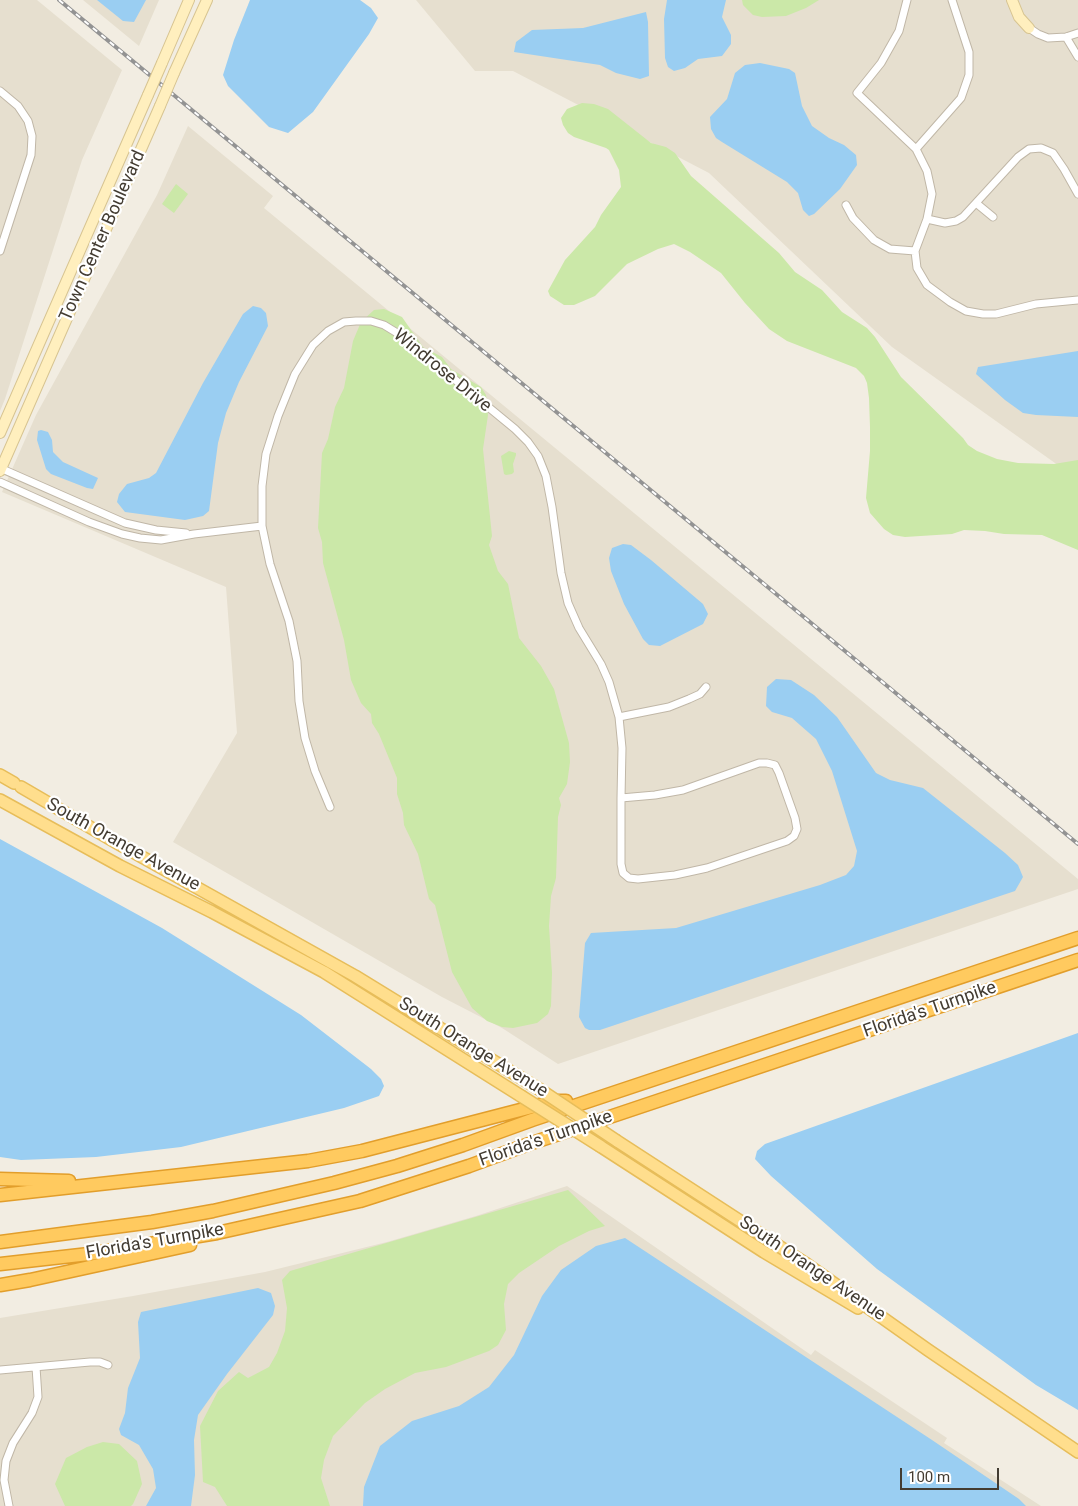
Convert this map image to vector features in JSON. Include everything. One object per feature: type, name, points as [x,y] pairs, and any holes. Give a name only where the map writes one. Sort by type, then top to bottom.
[{"type":"highway","name":"Florida's Turnpike","points":[[0,1242],[152,1222],[213,1211],[378,1171],[453,1148],[1078,938]]},
{"type":"highway","name":"Florida's Turnpike","points":[[0,1264],[88,1254],[217,1233],[360,1201],[469,1166],[529,1144],[1078,960]]},
{"type":"highway","points":[[0,1195],[308,1161],[362,1152],[556,1101],[591,1101]]},
{"type":"highway","points":[[0,1179],[96,1182],[144,1180]]},
{"type":"highway","points":[[0,1285],[137,1258],[360,1201]]},
{"type":"main road","name":"Town Center Boulevard","points":[[0,433],[189,0]]},
{"type":"main road","name":"Town Center Boulevard","points":[[0,469],[206,0]]},
{"type":"main road","points":[[1012,0],[1019,16],[1029,28]]},
{"type":"main road","name":"South Orange Avenue","points":[[0,775],[117,843],[355,976],[540,1090],[805,1263],[928,1350],[1078,1452]]},
{"type":"main road","name":"South Orange Avenue","points":[[0,800],[120,866],[212,912],[324,972],[764,1252],[928,1350]]},
{"type":"street","points":[[907,0],[899,31],[881,63],[857,92],[916,149],[927,171],[932,194],[915,251],[917,268],[928,285],[950,302],[966,311],[996,314],[1036,304],[1078,300]]},
{"type":"street","points":[[916,149],[961,98],[969,75],[969,52],[952,0]]},
{"type":"street","points":[[1029,28],[1048,38],[1066,38],[1078,33]]},
{"type":"street","points":[[1066,38],[1078,57]]},
{"type":"street","points":[[0,91],[18,106],[28,121],[32,136],[31,155],[0,251]]},
{"type":"street","points":[[926,219],[945,223],[956,221],[963,217],[1018,157],[1029,149],[1041,148],[1053,154],[1078,194]]},
{"type":"street","points":[[976,203],[993,217]]},
{"type":"street","points":[[846,205],[853,218],[874,240],[890,249],[915,251]]},
{"type":"street","name":"Windrose Drive","points":[[330,807],[315,771],[305,738],[297,661],[288,621],[270,564],[262,526],[262,486],[266,454],[278,416],[295,374],[313,344],[328,331],[344,322],[356,320],[371,321],[384,325],[402,336],[515,429],[538,456],[546,476],[561,572],[568,603],[579,628],[601,664],[609,682],[620,718],[622,748],[621,798],[621,864],[623,873],[629,878],[638,879],[675,875],[706,868],[787,841],[794,836],[797,829],[779,773],[775,765],[768,762],[759,763],[683,790],[621,798]]},
{"type":"street","points":[[0,469],[125,522],[156,530],[194,534]]},
{"type":"street","points":[[0,482],[89,522],[122,534],[140,538],[161,540],[262,526]]},
{"type":"street","points":[[89,522],[95,510]]},
{"type":"street","points":[[620,718],[669,707],[689,700],[700,694],[706,687]]},
{"type":"street","points":[[0,1370],[90,1362],[100,1362],[108,1365]]},
{"type":"street","points":[[9,1506],[4,1480],[6,1461],[13,1443],[32,1413],[38,1397],[36,1367]]},
{"type":"shaded area","points":[[0,0],[37,0],[122,70],[82,160],[0,411]]},
{"type":"shaded area","points":[[83,0],[159,0],[139,46]]},
{"type":"shaded area","points":[[416,0],[1078,0],[1078,466],[1062,468],[892,347],[709,173],[513,71],[475,71]]},
{"type":"shaded area","points":[[188,126],[273,196],[264,208],[1078,879],[1078,889],[558,1064],[502,1028],[442,997],[173,842],[237,733],[226,587],[2,492],[36,415],[157,195]]},
{"type":"shaded area","points":[[567,1186],[811,1355],[815,1350],[947,1438],[944,1443],[1041,1506],[0,1506],[0,1318],[265,1272],[387,1242],[476,1216]]},
{"type":"green space","points":[[742,0],[819,0],[806,8],[786,16],[762,17],[753,15],[743,5]]},
{"type":"green space","points":[[582,103],[594,104],[608,109],[651,143],[666,147],[675,153],[691,176],[779,253],[795,272],[822,290],[842,312],[867,328],[901,377],[968,445],[997,459],[1018,463],[1054,464],[1078,460],[1078,550],[1042,535],[964,530],[952,534],[905,537],[893,535],[884,529],[870,513],[866,498],[870,427],[869,398],[864,376],[856,368],[787,341],[769,329],[721,273],[690,252],[674,244],[658,249],[627,264],[595,296],[574,305],[564,305],[550,296],[548,291],[565,260],[595,227],[601,215],[621,187],[619,170],[609,150],[574,137],[568,133],[563,125],[561,118],[567,109]]},
{"type":"green space","points":[[176,184],[188,194],[174,213],[162,204]]},
{"type":"green space","points":[[384,309],[402,317],[423,347],[442,357],[451,369],[481,387],[486,395],[488,415],[483,449],[492,536],[489,545],[498,571],[508,584],[519,638],[541,666],[554,689],[569,743],[570,762],[567,784],[559,798],[561,805],[558,817],[556,878],[551,896],[549,926],[552,973],[551,1006],[548,1014],[537,1023],[513,1028],[502,1027],[487,1021],[472,1008],[452,972],[435,905],[429,899],[418,854],[404,825],[403,813],[397,794],[397,778],[379,734],[372,723],[371,714],[361,703],[351,680],[344,640],[323,563],[322,542],[318,528],[322,453],[328,439],[335,407],[344,388],[353,341],[361,322],[374,310]]},
{"type":"green space","points":[[509,451],[516,453],[513,464],[514,472],[506,475],[504,474],[501,456]]},
{"type":"green space","points":[[568,1190],[605,1226],[589,1231],[559,1246],[519,1273],[508,1284],[504,1304],[506,1330],[498,1345],[489,1351],[446,1367],[415,1373],[385,1389],[365,1403],[333,1436],[324,1460],[321,1478],[330,1506],[227,1506],[215,1487],[203,1482],[200,1426],[218,1391],[239,1372],[248,1378],[269,1367],[277,1353],[285,1331],[287,1308],[282,1280],[290,1271]]},
{"type":"green space","points":[[103,1442],[119,1444],[137,1461],[142,1484],[133,1504],[131,1506],[65,1506],[55,1484],[66,1458],[87,1447]]},
{"type":"water","points":[[97,0],[146,0],[134,22],[123,21]]},
{"type":"water","points":[[250,0],[360,0],[371,8],[378,18],[369,34],[313,112],[288,133],[269,127],[228,86],[223,75],[234,40]]},
{"type":"water","points":[[667,0],[726,0],[722,17],[731,35],[731,44],[722,56],[698,59],[685,68],[674,71],[668,67],[665,58],[664,19]]},
{"type":"water","points":[[646,12],[648,22],[649,76],[640,79],[616,73],[600,65],[514,52],[516,42],[532,30],[583,28]]},
{"type":"water","points":[[760,63],[789,69],[795,73],[802,106],[812,126],[829,138],[844,145],[856,155],[857,165],[840,189],[814,214],[809,216],[803,210],[798,193],[787,182],[716,138],[711,129],[710,117],[727,99],[735,73],[745,65]]},
{"type":"water","points":[[253,306],[261,308],[266,313],[268,326],[239,382],[226,413],[218,443],[209,511],[203,516],[185,520],[125,512],[117,502],[119,494],[127,484],[149,478],[156,473],[203,383],[243,314]]},
{"type":"water","points":[[1078,351],[1078,417],[1023,413],[976,374],[978,367]]},
{"type":"water","points":[[38,431],[48,432],[52,440],[53,452],[63,462],[98,478],[93,489],[51,474],[46,469],[37,440]]},
{"type":"water","points":[[623,544],[631,545],[651,560],[703,604],[708,614],[703,624],[660,646],[649,645],[643,639],[624,604],[611,571],[609,558],[612,548]]},
{"type":"water","points":[[776,679],[791,680],[814,695],[837,717],[876,773],[890,780],[923,788],[1005,853],[1018,865],[1023,877],[1015,891],[600,1030],[585,1028],[579,1017],[585,943],[591,933],[676,928],[820,885],[846,875],[854,866],[857,851],[832,771],[816,739],[792,718],[772,712],[766,706],[767,687]]},
{"type":"water","points":[[0,839],[162,928],[301,1015],[371,1069],[381,1079],[384,1086],[379,1096],[344,1108],[181,1147],[96,1157],[21,1160],[0,1157]]},
{"type":"water","points":[[1078,1033],[1078,1410],[1036,1385],[877,1269],[771,1176],[755,1159],[757,1151],[765,1144]]},
{"type":"water","points":[[625,1238],[932,1440],[1019,1499],[1026,1506],[363,1506],[364,1487],[380,1446],[412,1421],[459,1406],[489,1387],[514,1355],[542,1296],[561,1270],[596,1246]]},
{"type":"water","points":[[258,1288],[271,1293],[275,1306],[273,1315],[198,1415],[194,1440],[195,1475],[191,1506],[146,1506],[156,1488],[153,1469],[139,1445],[121,1435],[119,1429],[125,1413],[128,1388],[140,1358],[138,1322],[141,1312]]},
{"type":"railway","points":[[59,0],[1078,844]]}]
